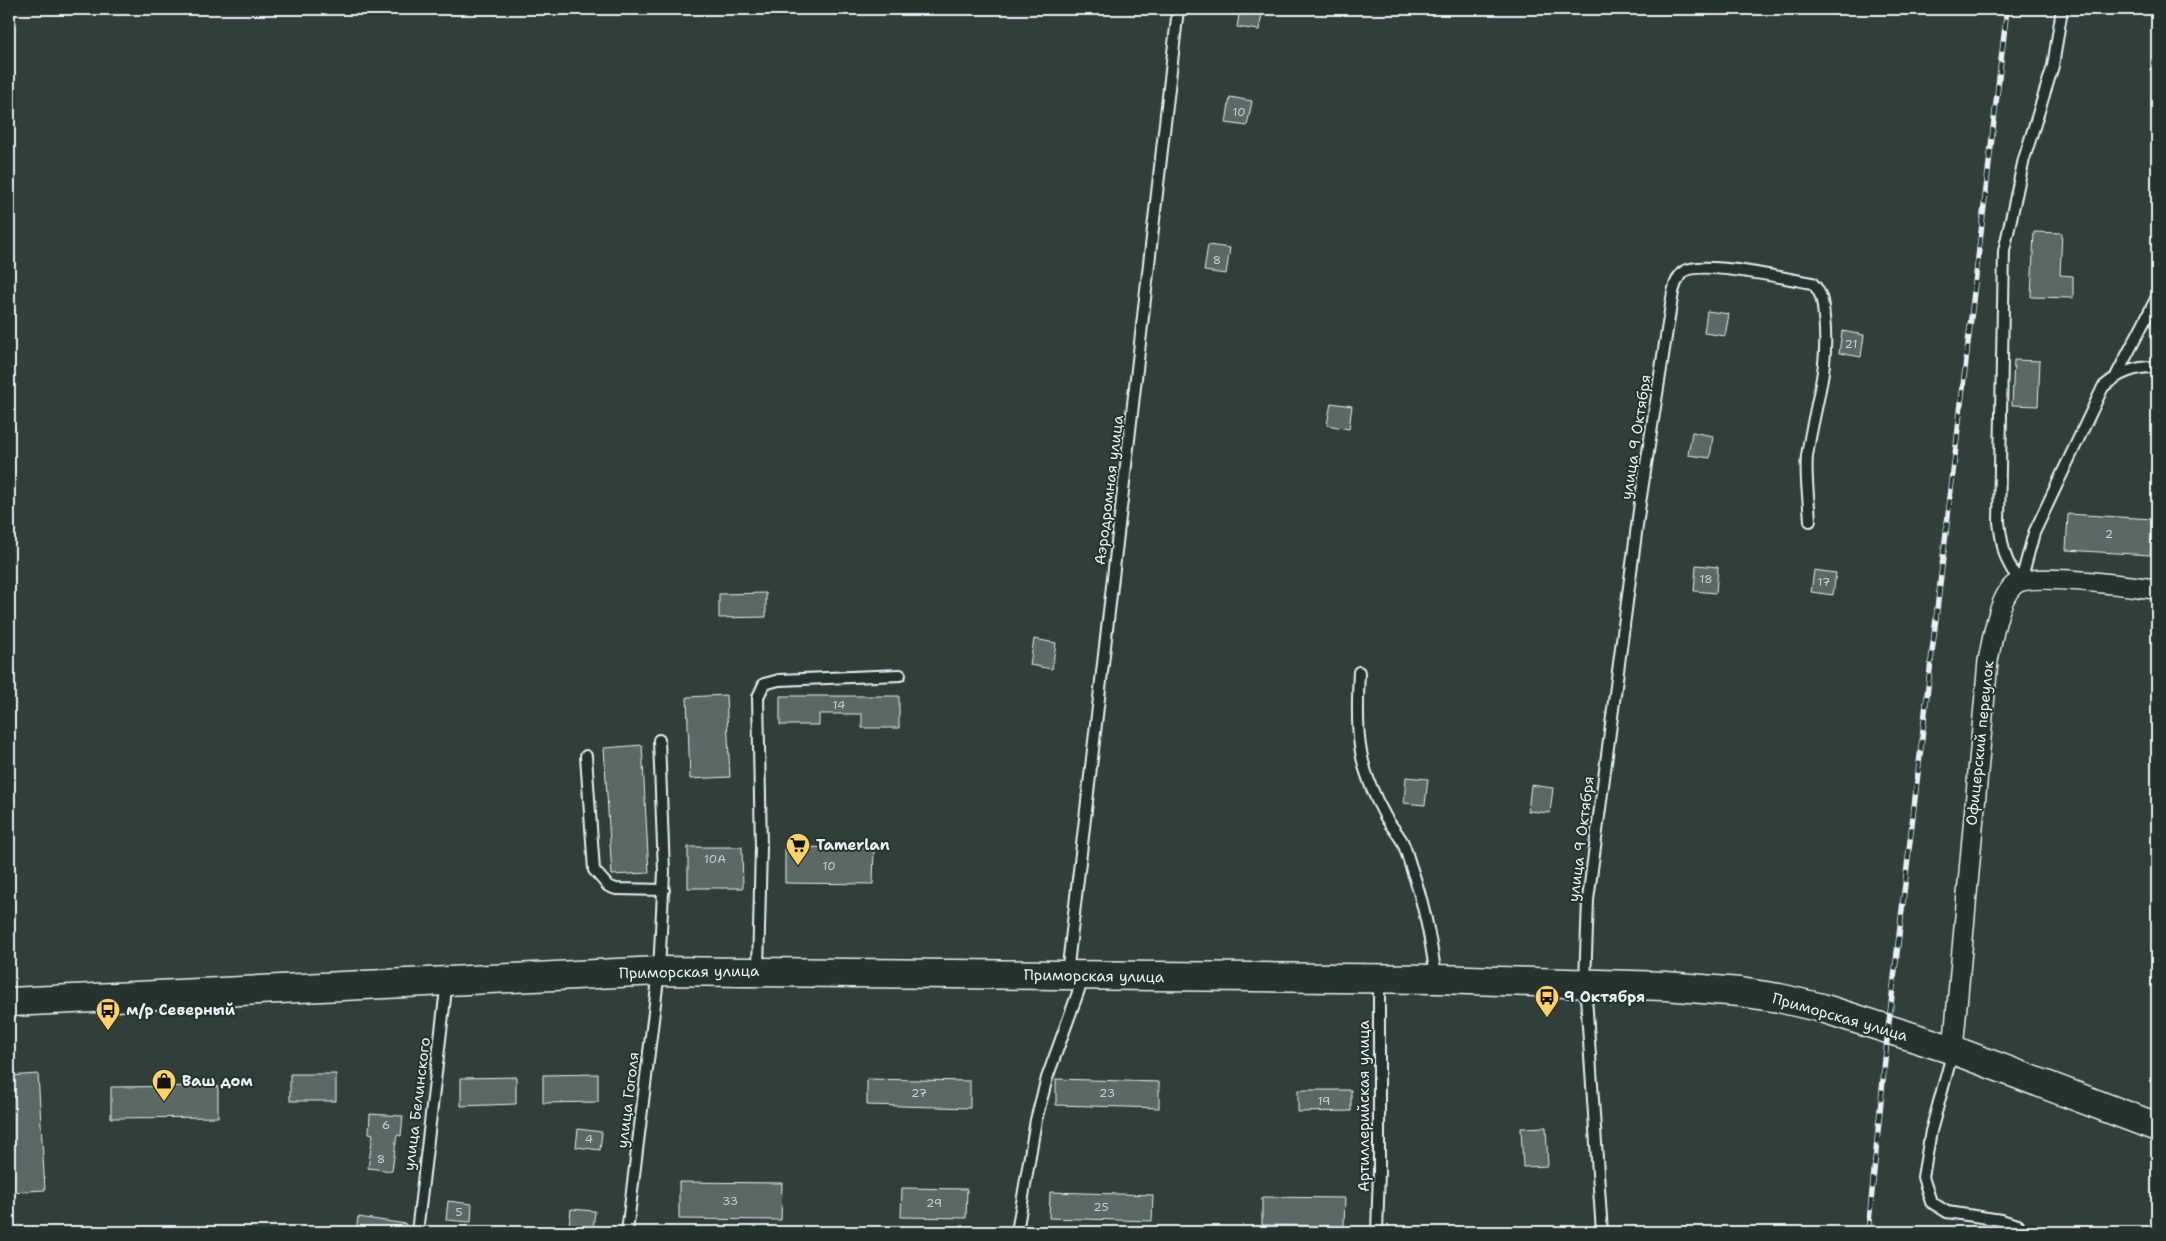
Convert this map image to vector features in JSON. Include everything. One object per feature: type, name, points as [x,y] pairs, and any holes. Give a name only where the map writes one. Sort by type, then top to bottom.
[{"type":"main road","name":"Приморская улица","points":[[9,1002],[659,971],[1437,979],[1585,982],[1706,989],[1779,998],[1822,1008],[1953,1050],[2157,1127]]},
{"type":"street","points":[[2020,581],[2045,579],[2157,589]]},
{"type":"street","name":"Офицерский переулок","points":[[1953,1050],[1988,660],[1996,618],[2012,586],[2020,581]]},
{"type":"lane","name":"Аэродромная улица","points":[[1017,1232],[1036,1120],[1076,976],[1101,678],[1142,340],[1178,9]]},
{"type":"lane","points":[[2020,581],[2011,571],[2004,554],[1998,522],[2004,251],[2024,159],[2053,66],[2062,9]]},
{"type":"lane","name":"улица 9 Октября","points":[[1602,1232],[1585,982],[1588,900],[1640,503],[1673,292],[1676,281],[1683,272],[1693,267],[1711,267],[1812,283],[1818,288],[1823,302],[1827,340],[1825,371],[1807,459],[1810,521]]},
{"type":"lane","points":[[2020,581],[2034,533],[2056,484],[2103,387],[2117,374],[2157,297]]},
{"type":"lane","points":[[2117,374],[2146,366],[2157,367]]},
{"type":"lane","points":[[1359,672],[1357,720],[1359,749],[1366,775],[1385,816],[1402,842],[1418,885],[1426,910],[1437,979]]},
{"type":"lane","points":[[758,971],[761,847],[758,697],[764,684],[779,680],[900,675]]},
{"type":"lane","name":"улица Гоголя","points":[[627,1232],[659,971],[664,890],[659,740]]},
{"type":"lane","points":[[586,756],[594,870],[608,886],[616,890],[664,890]]},
{"type":"lane","name":"Артиллерийская улица","points":[[1377,1232],[1380,1171],[1379,979]]},
{"type":"lane","name":"улица Белинского","points":[[417,1232],[448,980]]},
{"type":"lane","points":[[1953,1050],[1931,1131],[1922,1177],[1931,1202],[1947,1212],[2001,1220],[2018,1225],[2022,1232]]},
{"type":"building","points":[[1240,9],[1263,9],[1259,30],[1237,27]]},
{"type":"building","points":[[1230,97],[1252,101],[1247,126],[1226,123]]},
{"type":"building","points":[[2034,232],[2062,233],[2060,275],[2073,276],[2073,298],[2031,297]]},
{"type":"building","points":[[1208,245],[1230,248],[1226,274],[1204,271]]},
{"type":"building","points":[[1707,311],[1729,314],[1725,336],[1704,333]]},
{"type":"building","points":[[1842,331],[1864,335],[1861,357],[1839,353]]},
{"type":"building","points":[[2014,360],[2040,361],[2038,406],[2012,405]]},
{"type":"building","points":[[1331,403],[1352,406],[1349,429],[1327,425]]},
{"type":"building","points":[[1692,432],[1713,436],[1710,458],[1688,455]]},
{"type":"building","points":[[2068,514],[2153,519],[2150,555],[2066,550]]},
{"type":"building","points":[[1696,565],[1718,567],[1716,593],[1694,591]]},
{"type":"building","points":[[1814,570],[1836,573],[1833,595],[1811,592]]},
{"type":"building","points":[[766,593],[766,617],[719,618],[719,594]]},
{"type":"building","points":[[1034,639],[1056,643],[1052,669],[1030,665]]},
{"type":"building","points":[[726,695],[730,777],[690,779],[687,697]]},
{"type":"building","points":[[780,696],[899,696],[899,728],[862,728],[862,714],[819,714],[819,725],[780,725]]},
{"type":"building","points":[[642,745],[649,873],[612,875],[604,748]]},
{"type":"building","points":[[1406,777],[1428,779],[1425,805],[1404,803]]},
{"type":"building","points":[[1531,785],[1553,788],[1550,813],[1528,811]]},
{"type":"building","points":[[688,847],[742,847],[743,888],[688,888]]},
{"type":"building","points":[[785,847],[874,848],[873,884],[785,883]]},
{"type":"building","points":[[38,1074],[45,1190],[9,1192],[9,1076]]},
{"type":"building","points":[[290,1074],[336,1074],[336,1101],[290,1101]]},
{"type":"building","points":[[598,1074],[598,1102],[543,1103],[543,1075]]},
{"type":"building","points":[[516,1077],[516,1104],[461,1106],[461,1078]]},
{"type":"building","points":[[867,1079],[970,1081],[970,1108],[867,1105]]},
{"type":"building","points":[[1056,1079],[1159,1082],[1159,1108],[1056,1105]]},
{"type":"building","name":"Ваш дом","points":[[218,1086],[218,1117],[111,1118],[111,1087]]},
{"type":"building","points":[[1298,1090],[1351,1090],[1351,1111],[1298,1112]]},
{"type":"building","points":[[370,1114],[403,1116],[401,1136],[397,1135],[392,1171],[368,1168],[373,1134],[369,1133]]},
{"type":"building","points":[[1546,1127],[1548,1166],[1523,1167],[1521,1128]]},
{"type":"building","points":[[578,1129],[602,1132],[600,1150],[576,1147]]},
{"type":"building","points":[[679,1182],[782,1183],[781,1220],[679,1219]]},
{"type":"building","points":[[902,1188],[967,1189],[966,1218],[901,1217]]},
{"type":"building","points":[[1050,1192],[1153,1195],[1152,1221],[1049,1218]]},
{"type":"building","points":[[1262,1197],[1345,1198],[1344,1226],[1262,1225]]},
{"type":"building","points":[[448,1201],[472,1204],[471,1222],[446,1220]]},
{"type":"building","points":[[571,1209],[595,1211],[593,1229],[569,1227]]},
{"type":"building","points":[[358,1217],[406,1224],[405,1232],[356,1232]]},
{"type":"railway","points":[[1868,1232],[1888,1030],[2007,9]]},
{"type":"place","name":"Tamerlan","points":[[798,866]]},
{"type":"place","name":"9 Октября","points":[[1547,1018]]},
{"type":"place","name":"м/р Северный","points":[[108,1031]]},
{"type":"place","name":"Ваш дом","points":[[164,1102]]}]
